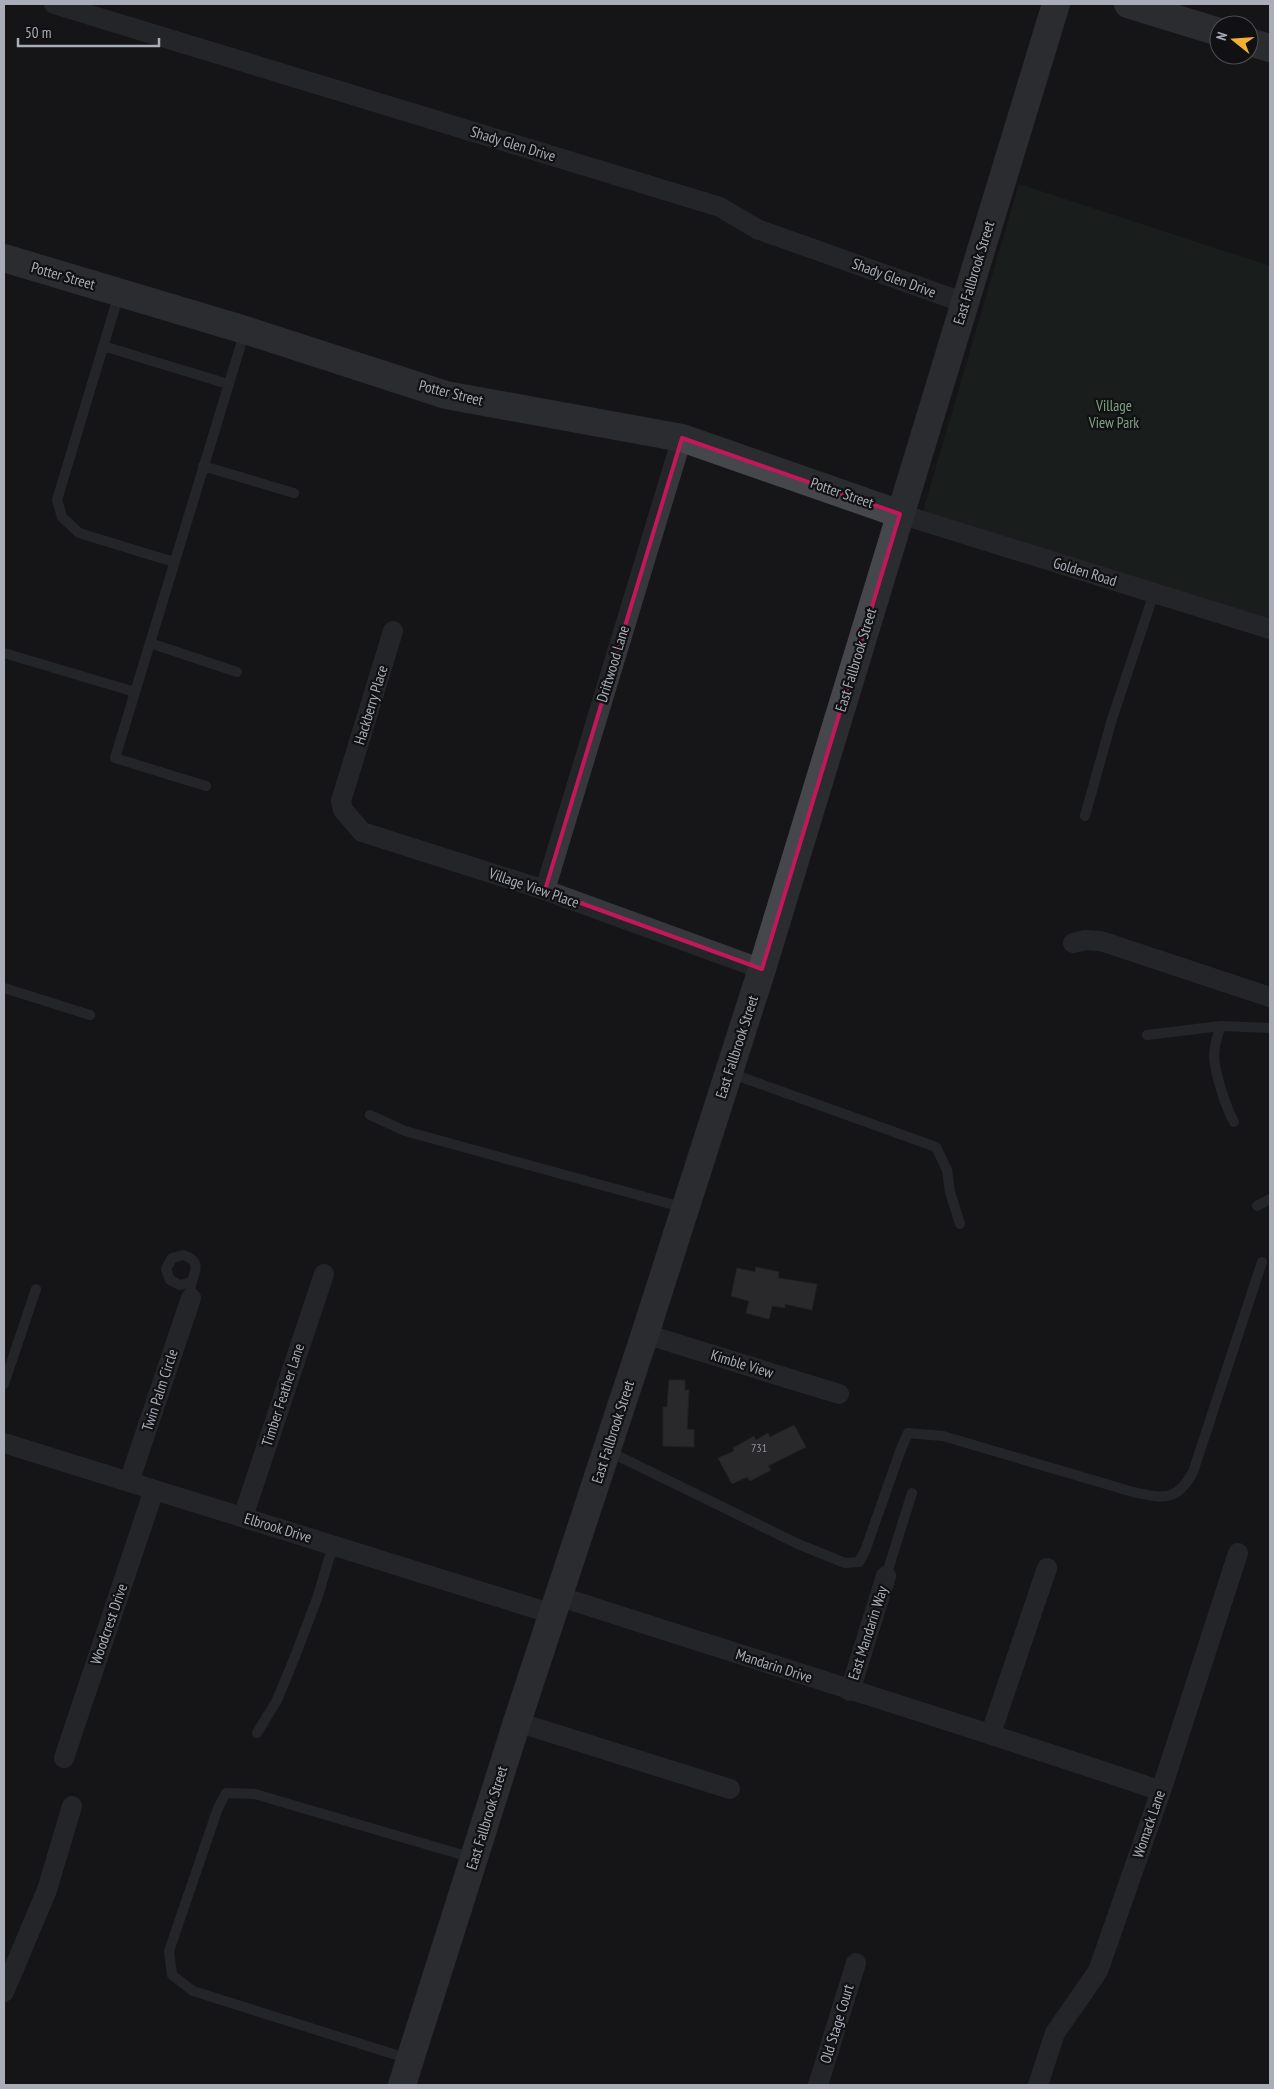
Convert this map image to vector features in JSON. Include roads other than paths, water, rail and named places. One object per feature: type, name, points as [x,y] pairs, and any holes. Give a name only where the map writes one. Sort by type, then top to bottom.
[{"type":"main road","name":"East Fallbrook Street","points":[[402,2085],[517,1722],[686,1208],[762,968],[1056,4]]},
{"type":"main road","points":[[1128,4],[1209,29]]},
{"type":"main road","name":"Potter Street","points":[[4,258],[245,330],[446,395],[682,438],[900,514]]},
{"type":"street","name":"Shady Glen Drive","points":[[54,4],[720,207],[757,229],[965,303]]},
{"type":"street","name":"Driftwood Lane","points":[[545,890],[682,438]]},
{"type":"street","name":"Golden Road","points":[[900,514],[1270,629]]},
{"type":"street","name":"Hackberry Place","points":[[349,780],[393,631]]},
{"type":"street","name":"Village View Place","points":[[349,780],[341,801],[343,810],[362,832],[545,890],[762,968]]},
{"type":"street","points":[[1073,944],[1086,940],[1101,941],[1270,997]]},
{"type":"street","name":"Timber Feather Lane","points":[[243,1517],[324,1274]]},
{"type":"street","name":"Twin Palm Circle","points":[[129,1482],[191,1290]]},
{"type":"street","name":"Kimble View","points":[[645,1334],[840,1394]]},
{"type":"street","name":"Elbrook Drive","points":[[4,1443],[333,1545],[555,1605]]},
{"type":"street","name":"Woodcrest Drive","points":[[64,1758],[154,1490]]},
{"type":"street","name":"Womack Lane","points":[[1038,2085],[1055,2033],[1098,1971],[1160,1791],[1238,1553]]},
{"type":"street","points":[[991,1733],[1047,1568]]},
{"type":"street","name":"East Mandarin Way","points":[[850,1691],[886,1576]]},
{"type":"street","name":"Mandarin Drive","points":[[555,1605],[991,1733],[1160,1791]]},
{"type":"street","points":[[517,1722],[730,1789]]},
{"type":"street","points":[[4,1992],[47,1890],[72,1806]]},
{"type":"street","name":"Old Stage Court","points":[[818,2085],[856,1963]]},
{"type":"lane","points":[[119,293],[57,500],[62,517],[79,533],[174,562]]},
{"type":"lane","points":[[206,786],[115,758],[245,330]]},
{"type":"lane","points":[[103,346],[228,384]]},
{"type":"lane","points":[[203,466],[294,493]]},
{"type":"lane","points":[[1085,816],[1112,719],[1154,593]]},
{"type":"lane","points":[[150,643],[237,672]]},
{"type":"lane","points":[[4,653],[135,692]]},
{"type":"lane","points":[[4,988],[90,1015]]},
{"type":"lane","points":[[1147,1035],[1222,1026],[1270,1028]]},
{"type":"lane","points":[[1222,1026],[1216,1041],[1214,1058],[1228,1111],[1234,1122]]},
{"type":"lane","points":[[729,1072],[936,1147],[947,1170],[950,1192],[960,1224]]},
{"type":"lane","points":[[370,1114],[405,1131],[686,1208]]},
{"type":"lane","points":[[1257,1206],[1270,1200]]},
{"type":"lane","points":[[607,1450],[798,1544],[845,1563],[859,1562],[866,1551],[900,1449],[908,1433],[943,1436],[1133,1492],[1163,1498],[1176,1494],[1186,1485],[1194,1472],[1262,1262]]},
{"type":"lane","points":[[4,1384],[36,1289]]},
{"type":"lane","points":[[886,1576],[912,1493]]},
{"type":"lane","points":[[257,1733],[277,1700],[291,1667],[318,1596],[333,1545]]},
{"type":"lane","points":[[410,2060],[193,1991],[172,1975],[169,1951],[218,1808],[226,1793],[255,1794],[474,1858]]},
{"type":"park label","name":"Village View Park","points":[[1114,414]]}]
